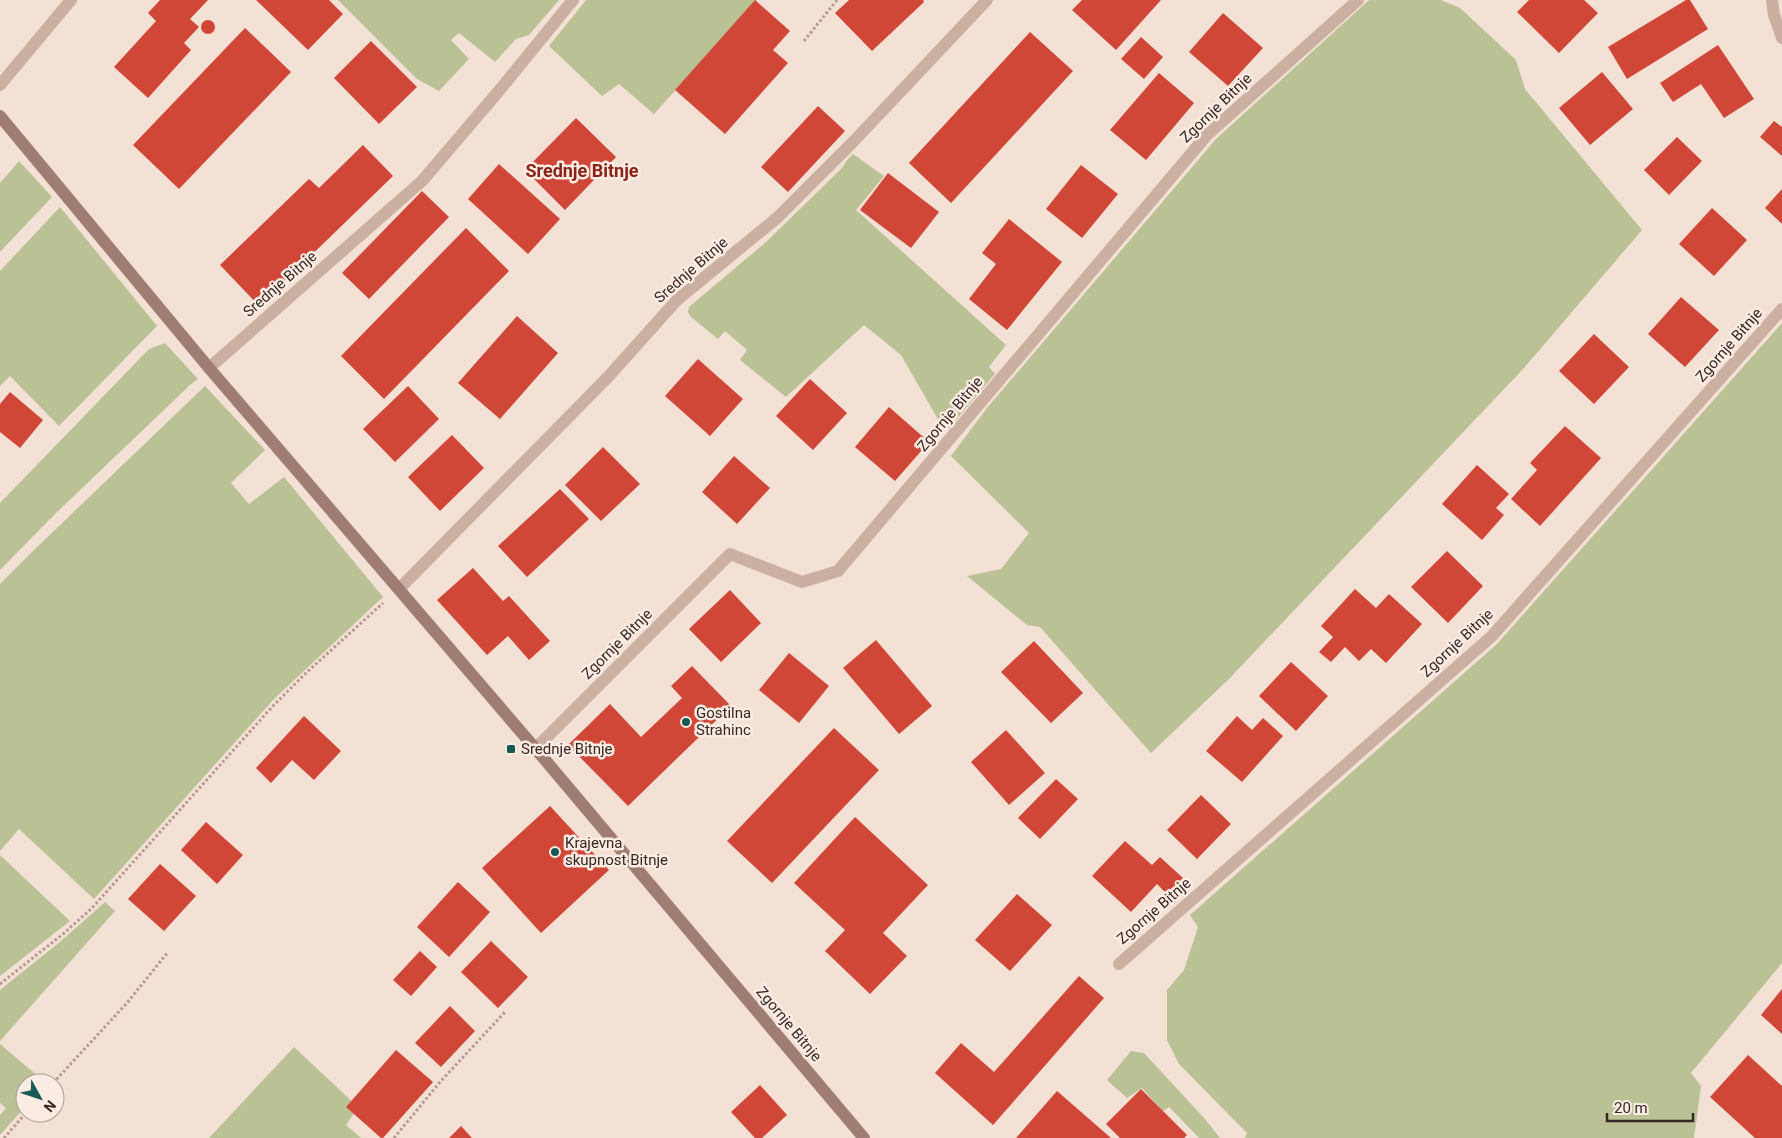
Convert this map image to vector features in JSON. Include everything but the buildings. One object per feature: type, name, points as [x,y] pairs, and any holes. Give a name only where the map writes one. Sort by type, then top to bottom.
[{"type":"main road","points":[[0,116],[209,368]]},
{"type":"main road","name":"Zgornje Bitnje","points":[[209,368],[864,1138]]},
{"type":"street","points":[[0,85],[71,0]]},
{"type":"street","name":"Srednje Bitnje","points":[[209,368],[422,181],[573,0]]},
{"type":"street","name":"Srednje Bitnje","points":[[398,590],[608,377],[677,300],[778,217],[853,142],[987,0]]},
{"type":"street","name":"Zgornje Bitnje","points":[[535,749],[730,554],[802,582],[838,571],[1207,134],[1358,0]]},
{"type":"street","points":[[1772,0],[1774,15],[1782,38]]},
{"type":"street","name":"Zgornje Bitnje","points":[[1119,964],[1492,636],[1782,309]]},
{"type":"path","points":[[804,41],[837,0]]},
{"type":"path","points":[[0,984],[64,934],[92,908],[272,707],[306,673],[398,590]]},
{"type":"path","points":[[63,1073],[128,1003],[168,952]]},
{"type":"path","points":[[394,1138],[440,1082],[505,1012]]},
{"type":"path","points":[[4,1138],[17,1123]]},
{"type":"green space","points":[[338,0],[559,0],[529,35],[516,39],[495,62],[459,33],[451,40],[469,59],[439,91],[417,79]]},
{"type":"green space","points":[[586,0],[757,0],[654,114],[619,84],[602,96],[549,46]]},
{"type":"green space","points":[[1369,0],[1441,0],[1460,8],[1516,60],[1525,89],[1642,230],[1524,368],[1228,680],[1151,753],[1040,627],[1027,625],[967,576],[1001,569],[1029,533],[951,456],[987,408],[1216,139]]},
{"type":"green space","points":[[853,154],[884,176],[856,210],[1006,345],[989,367],[995,374],[949,428],[943,428],[901,355],[864,325],[786,397],[740,360],[747,350],[725,331],[718,339],[691,317],[688,312],[689,307],[766,242],[842,168]]},
{"type":"green space","points":[[19,161],[52,197],[0,252],[0,183]]},
{"type":"green space","points":[[60,207],[157,326],[59,426],[10,376],[0,386],[0,271]]},
{"type":"green space","points":[[1782,323],[1782,963],[1691,1073],[1701,1086],[1694,1138],[1245,1138],[1247,1133],[1179,1064],[1167,1040],[1167,990],[1184,970],[1198,927],[1190,915],[1497,644]]},
{"type":"green space","points":[[165,343],[198,379],[54,515],[0,570],[0,503],[149,349]]},
{"type":"green space","points":[[205,386],[265,450],[231,483],[249,504],[284,477],[383,597],[274,699],[94,899],[19,829],[0,851],[0,584]]},
{"type":"green space","points":[[0,855],[70,921],[0,976]]},
{"type":"green space","points":[[105,902],[115,911],[0,1041],[0,990],[61,941]]},
{"type":"green space","points":[[0,1044],[34,1073],[15,1073],[15,1118],[0,1135],[0,1115],[6,1108],[0,1103]]},
{"type":"green space","points":[[294,1047],[358,1107],[346,1125],[361,1138],[209,1138]]},
{"type":"green space","points":[[1131,1051],[1144,1053],[1220,1138],[1199,1138],[1169,1107],[1163,1111],[1142,1088],[1127,1098],[1107,1080]]},
{"type":"place","name":"Gostilna Strahinc","points":[[686,722]]},
{"type":"place","name":"Srednje Bitnje","points":[[511,749]]},
{"type":"place","name":"Krajevna skupnost Bitnje","points":[[555,852]]},
{"type":"district","name":"Srednje Bitnje","points":[[582,171]]}]
